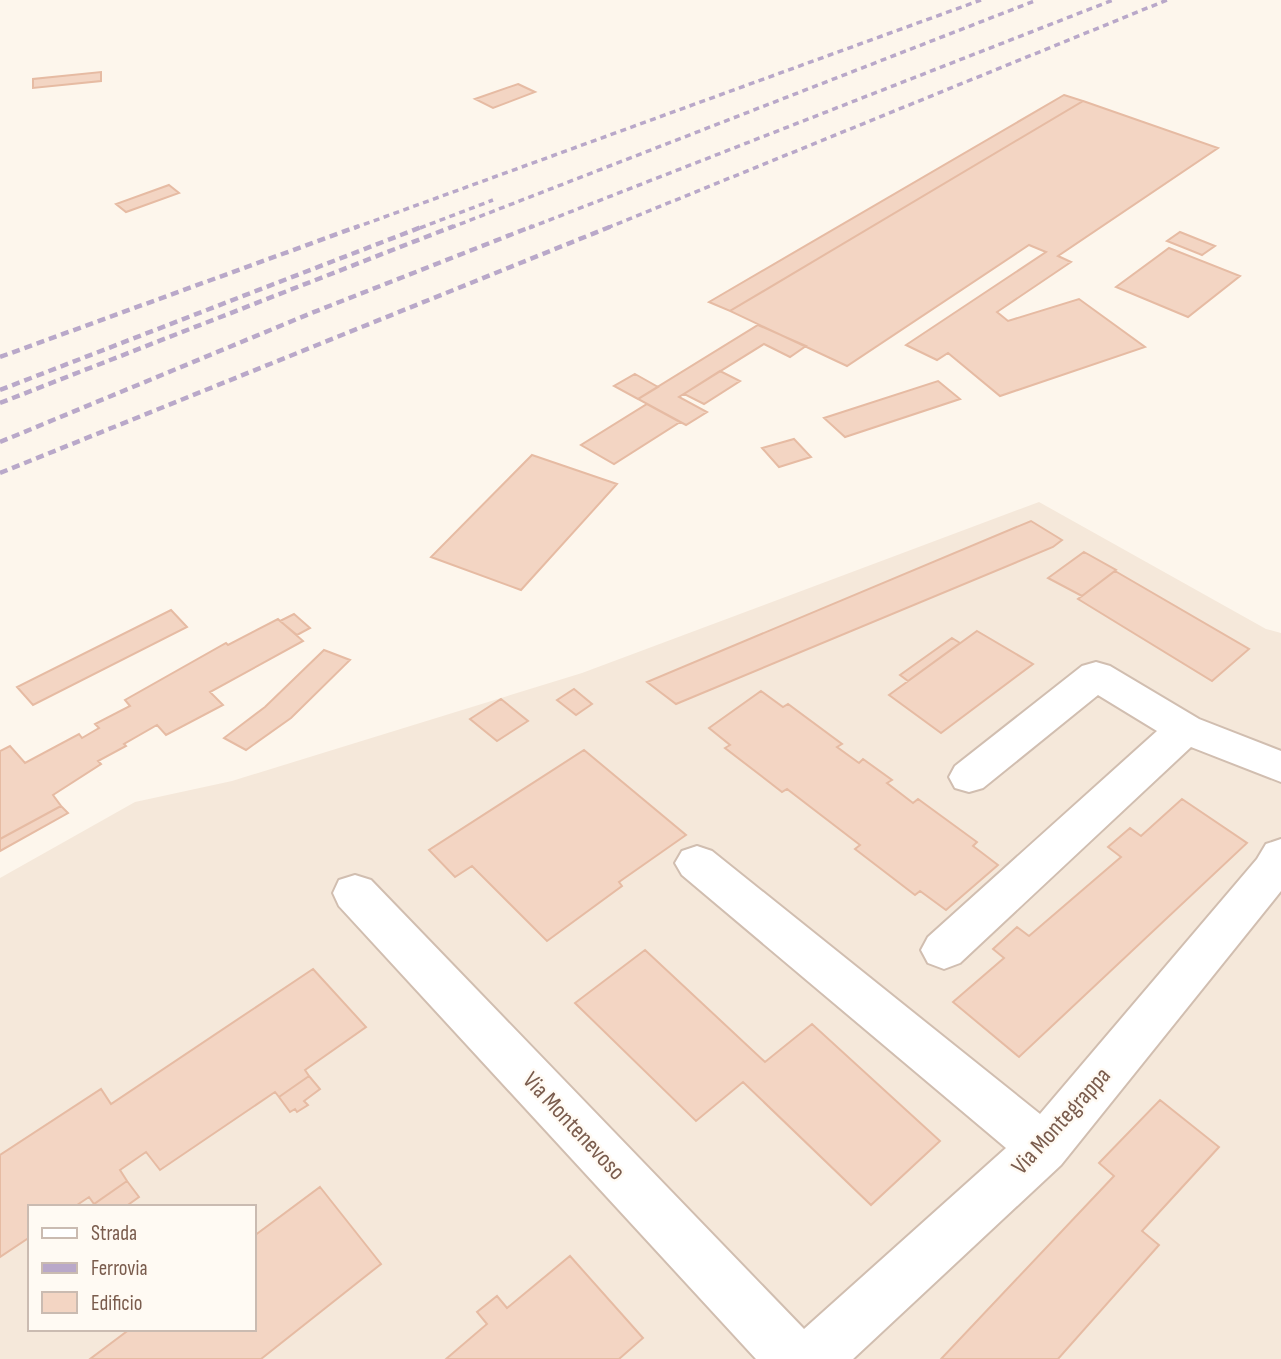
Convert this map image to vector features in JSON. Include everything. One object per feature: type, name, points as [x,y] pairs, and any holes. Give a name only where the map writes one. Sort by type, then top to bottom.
[{"type":"street","points":[[969,776],[1096,676],[1185,729],[1281,767]]},
{"type":"street","points":[[944,950],[1185,729]]},
{"type":"street","name":"Via Montegrappa","points":[[812,1359],[1043,1148],[1272,871],[1281,856]]},
{"type":"street","points":[[697,863],[1043,1148]]},
{"type":"street","name":"Via Montenevoso","points":[[355,892],[794,1359]]},
{"type":"shaded area","points":[[1039,502],[1266,629],[1281,633],[1281,1359],[0,1359],[0,878],[135,802],[232,781],[582,673]]},
{"type":"building","points":[[101,72],[101,81],[33,88],[33,79]]},
{"type":"building","points":[[518,84],[535,92],[493,108],[475,99]]},
{"type":"building","points":[[1064,95],[1083,101],[730,311],[709,302]]},
{"type":"building","points":[[1083,101],[1218,148],[1058,256],[1071,262],[997,312],[1008,321],[1079,299],[1145,347],[1000,396],[948,353],[937,360],[906,345],[1046,252],[1029,245],[847,366],[730,311]]},
{"type":"building","points":[[169,185],[179,193],[126,212],[116,204]]},
{"type":"building","points":[[1180,232],[1215,246],[1202,255],[1167,241]]},
{"type":"building","points":[[1169,248],[1240,276],[1188,317],[1116,287]]},
{"type":"building","points":[[758,325],[806,346],[790,357],[764,344],[679,397],[707,412],[686,425],[638,399]]},
{"type":"building","points":[[720,371],[740,381],[704,404],[684,394]]},
{"type":"building","points":[[635,374],[658,387],[638,399],[614,386]]},
{"type":"building","points":[[938,381],[960,399],[845,437],[824,418]]},
{"type":"building","points":[[647,404],[680,422],[614,464],[581,445]]},
{"type":"building","points":[[794,439],[811,457],[779,467],[762,448]]},
{"type":"building","points":[[532,455],[617,484],[521,590],[431,557]]},
{"type":"building","points":[[1031,521],[1062,540],[1053,547],[676,704],[647,682]]},
{"type":"building","points":[[1084,552],[1116,570],[1082,596],[1048,578]]},
{"type":"building","points":[[1115,571],[1249,649],[1212,681],[1078,599]]},
{"type":"building","points":[[171,610],[187,627],[33,705],[17,687]]},
{"type":"building","points":[[294,614],[310,628],[297,635],[280,621]]},
{"type":"building","points":[[278,619],[303,641],[210,692],[223,705],[166,735],[157,725],[124,744],[126,746],[98,761],[101,764],[53,795],[61,806],[0,839],[0,751],[10,746],[25,763],[79,734],[82,738],[99,728],[95,724],[130,706],[125,700],[226,643],[228,645]]},
{"type":"building","points":[[977,631],[1033,664],[941,733],[889,695]]},
{"type":"building","points":[[952,638],[960,643],[908,681],[900,675]]},
{"type":"building","points":[[324,650],[350,660],[291,718],[246,750],[224,738],[265,707]]},
{"type":"building","points":[[574,689],[592,704],[576,715],[557,700]]},
{"type":"building","points":[[761,691],[783,707],[788,704],[842,744],[837,747],[859,763],[863,759],[892,780],[887,783],[913,803],[918,799],[977,842],[973,846],[998,865],[946,910],[920,891],[915,895],[855,849],[860,845],[787,789],[782,792],[725,748],[730,745],[709,728]]},
{"type":"building","points":[[501,699],[528,721],[497,741],[470,719]]},
{"type":"building","points":[[584,750],[686,835],[619,882],[622,886],[547,941],[472,866],[455,877],[429,850]]},
{"type":"building","points":[[1182,799],[1247,843],[1019,1057],[953,1002],[1004,958],[993,949],[1017,927],[1029,936],[1121,857],[1108,847],[1130,828],[1141,836]]},
{"type":"building","points":[[61,806],[68,813],[0,851],[0,839]]},
{"type":"building","points":[[645,950],[765,1062],[812,1024],[940,1141],[871,1205],[743,1082],[696,1121],[575,1003]]},
{"type":"building","points":[[313,969],[366,1027],[305,1070],[309,1076],[279,1097],[275,1092],[160,1170],[146,1152],[120,1170],[127,1181],[94,1204],[89,1197],[77,1205],[28,1205],[28,1238],[0,1257],[0,1155],[101,1089],[111,1104]]},
{"type":"building","points":[[309,1076],[320,1089],[304,1101],[308,1105],[297,1112],[295,1109],[290,1112],[279,1097]]},
{"type":"building","points":[[1160,1100],[1219,1147],[1142,1231],[1159,1245],[1058,1359],[941,1359],[1114,1176],[1099,1163]]},
{"type":"building","points":[[127,1181],[139,1197],[128,1205],[94,1204]]},
{"type":"building","points":[[320,1187],[381,1264],[261,1359],[90,1359],[127,1331],[256,1331],[256,1235]]},
{"type":"building","points":[[570,1256],[643,1338],[619,1359],[446,1359],[487,1324],[477,1312],[497,1296],[507,1308]]},
{"type":"railway","points":[[354,228],[981,0]]},
{"type":"railway","points":[[450,228],[1037,0]]},
{"type":"railway","points":[[529,228],[1113,0]]},
{"type":"railway","points":[[607,228],[1167,0]]},
{"type":"railway","points":[[420,228],[493,200]]},
{"type":"railway","points":[[0,357],[359,226]]},
{"type":"railway","points":[[0,390],[424,226]]},
{"type":"railway","points":[[0,403],[454,226]]},
{"type":"railway","points":[[0,442],[309,314],[533,226]]},
{"type":"railway","points":[[0,473],[612,226]]}]
